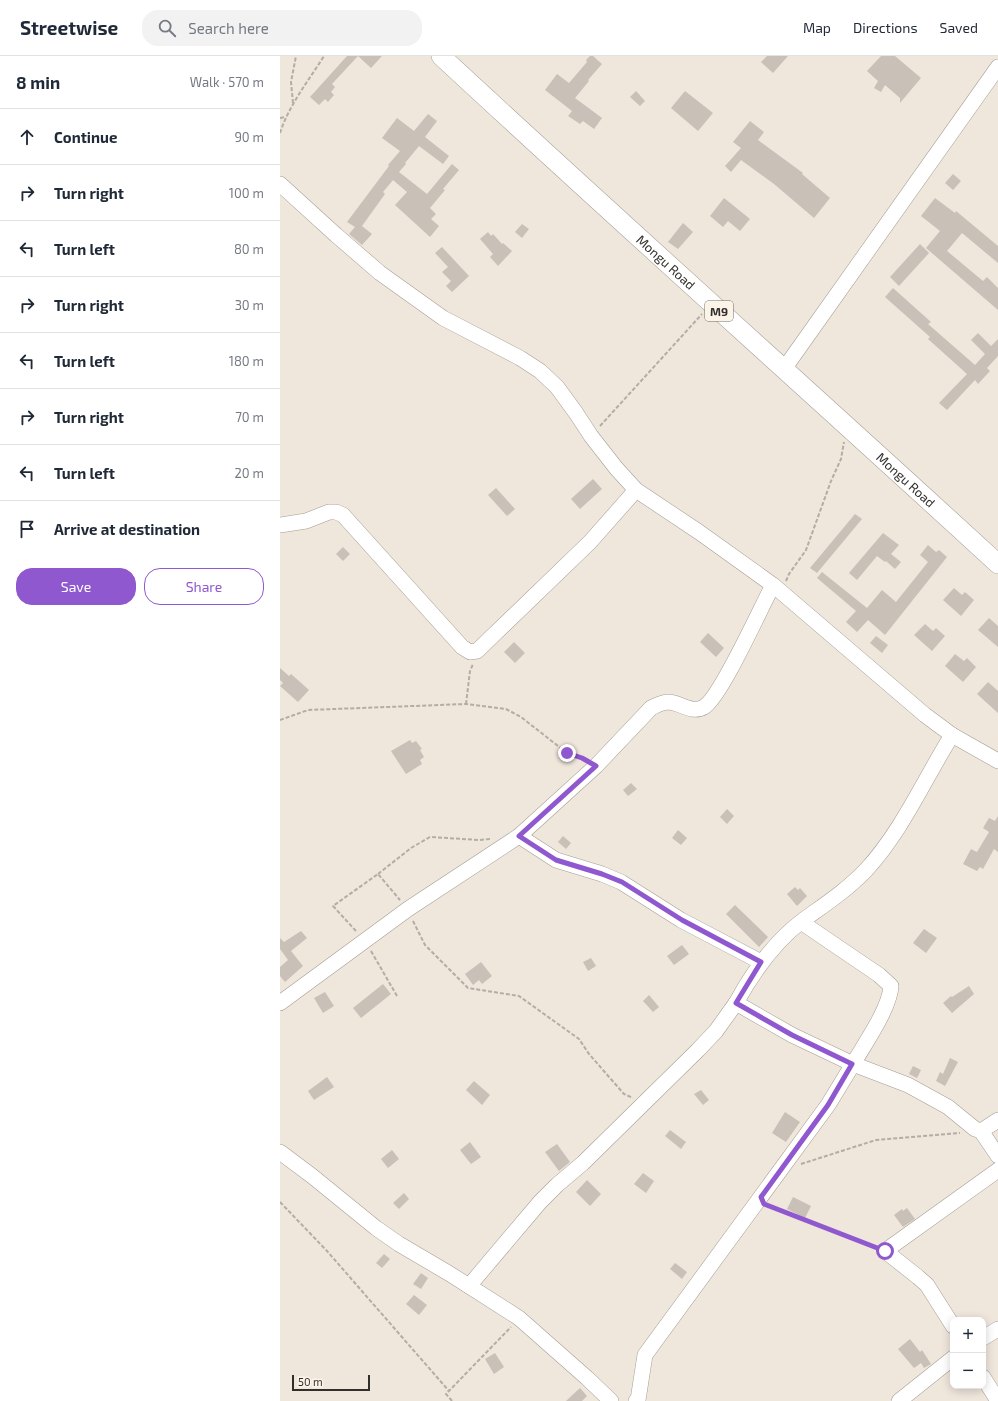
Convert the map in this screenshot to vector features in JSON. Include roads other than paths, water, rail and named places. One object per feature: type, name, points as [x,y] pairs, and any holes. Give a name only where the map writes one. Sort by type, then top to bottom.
[{"type":"main road","name":"Mongu Road","points":[[441,56],[551,158],[998,564]]},
{"type":"street","points":[[784,369],[998,67]]},
{"type":"street","points":[[280,184],[380,273],[442,318],[520,358],[540,372],[557,387],[591,436],[616,468],[636,490],[773,584],[925,715],[952,735],[998,761]]},
{"type":"street","points":[[280,525],[306,521],[329,512],[336,512],[343,515],[462,647],[470,652],[477,651],[590,542],[636,490]]},
{"type":"street","points":[[280,1003],[408,909],[519,836],[596,766],[651,708],[661,703],[670,702],[696,710],[704,707],[711,701],[727,676],[773,584]]},
{"type":"street","points":[[469,1286],[540,1202],[645,1103],[716,1031],[736,1003],[761,962],[801,922],[845,890],[866,870],[902,820],[952,735]]},
{"type":"street","points":[[519,836],[556,860],[602,874],[622,882],[682,920],[761,962]]},
{"type":"street","points":[[636,1401],[638,1400],[645,1355],[828,1105],[879,1018],[890,993],[891,986],[879,975],[801,922]]},
{"type":"street","points":[[736,1003],[792,1035],[852,1064],[908,1085],[948,1107],[975,1129],[981,1131],[998,1156]]},
{"type":"street","points":[[981,1131],[998,1120]]},
{"type":"street","points":[[280,1152],[399,1244],[519,1318],[582,1373],[611,1401]]},
{"type":"street","points":[[950,1321],[927,1285],[918,1276],[885,1251],[998,1170]]},
{"type":"street","points":[[986,1336],[998,1329]]},
{"type":"street","points":[[899,1401],[950,1360]]},
{"type":"street","points":[[986,1382],[998,1401]]}]
